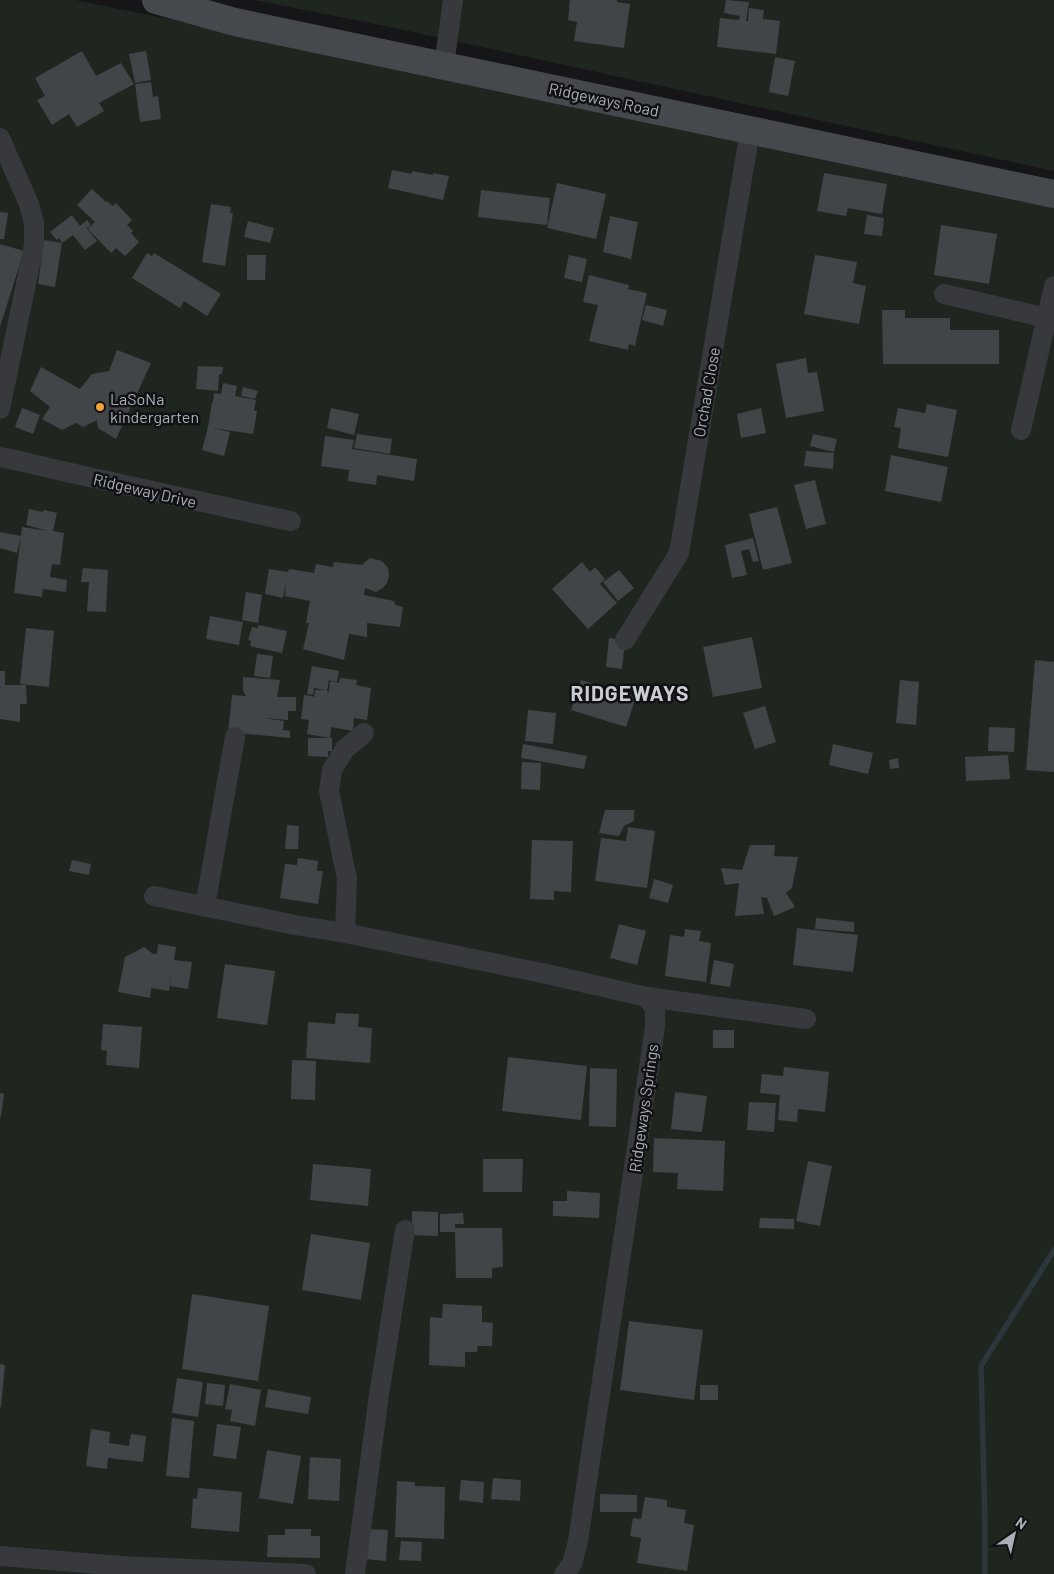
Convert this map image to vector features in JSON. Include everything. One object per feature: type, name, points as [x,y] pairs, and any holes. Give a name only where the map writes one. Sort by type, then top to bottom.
[{"type":"street","name":"Ridgeways Road","points":[[156,0],[235,22],[1054,194]]},
{"type":"street","points":[[444,65],[453,0]]},
{"type":"street","name":"Orchad Close","points":[[625,640],[679,553],[750,131]]},
{"type":"street","points":[[0,138],[29,204],[34,223],[34,245],[0,409]]},
{"type":"street","points":[[1021,430],[1054,286]]},
{"type":"street","points":[[944,294],[1047,318]]},
{"type":"street","name":"Ridgeway Drive","points":[[0,457],[30,462],[199,502],[291,521]]},
{"type":"street","points":[[345,933],[347,879],[328,791],[332,770],[345,749],[364,733]]},
{"type":"street","points":[[205,906],[235,737]]},
{"type":"street","points":[[154,896],[532,971],[647,997],[806,1019]]},
{"type":"street","name":"Ridgeways Springs","points":[[564,1574],[572,1564],[578,1541],[655,1027],[654,1009],[647,997]]},
{"type":"street","points":[[355,1574],[404,1230]]},
{"type":"street","points":[[0,1556],[121,1566],[306,1574]]},
{"type":"shaded area","points":[[0,0],[75,0],[1054,197],[1054,1574],[0,1574]]},
{"type":"shaded area","points":[[254,0],[1054,0],[1054,171],[385,26]]},
{"type":"building","points":[[570,0],[617,0],[617,2],[630,4],[624,48],[574,41],[577,22],[568,20]]},
{"type":"building","points":[[726,0],[749,2],[746,21],[748,21],[749,8],[764,10],[763,19],[780,21],[776,54],[717,47],[720,18],[739,20],[740,16],[724,13]]},
{"type":"building","points":[[82,51],[96,76],[121,63],[134,84],[99,103],[104,111],[77,127],[69,114],[52,125],[37,100],[45,96],[35,78]]},
{"type":"building","points":[[146,51],[151,80],[135,83],[129,54]]},
{"type":"building","points":[[775,57],[795,61],[788,96],[769,92]]},
{"type":"building","points":[[151,82],[153,97],[158,96],[161,119],[140,122],[135,84]]},
{"type":"building","points":[[392,170],[412,174],[412,171],[449,176],[443,200],[388,188]]},
{"type":"building","points":[[824,173],[887,184],[882,214],[848,208],[846,216],[817,211]]},
{"type":"building","points":[[557,183],[606,194],[596,239],[547,228]]},
{"type":"building","points":[[92,189],[106,202],[113,206],[116,203],[132,220],[127,225],[139,242],[125,256],[116,248],[111,253],[88,229],[95,222],[77,205]]},
{"type":"building","points":[[481,190],[550,198],[547,225],[478,217]]},
{"type":"building","points":[[211,204],[231,207],[230,213],[233,213],[225,266],[202,262]]},
{"type":"building","points":[[0,212],[8,213],[4,239],[0,239]]},
{"type":"building","points":[[72,215],[80,226],[87,220],[91,225],[88,228],[85,226],[97,241],[85,250],[73,235],[62,243],[59,238],[57,240],[50,232]]},
{"type":"building","points":[[867,215],[884,218],[882,236],[864,234]]},
{"type":"building","points":[[610,216],[638,222],[631,259],[603,252]]},
{"type":"building","points":[[248,221],[274,228],[270,243],[244,237]]},
{"type":"building","points":[[941,225],[997,234],[989,284],[934,275]]},
{"type":"building","points":[[44,240],[62,243],[55,287],[38,284]]},
{"type":"building","points":[[0,244],[24,251],[0,327]]},
{"type":"building","points":[[147,253],[152,256],[154,253],[221,294],[207,316],[184,301],[180,308],[132,278]]},
{"type":"building","points":[[247,255],[266,255],[265,280],[247,280]]},
{"type":"building","points":[[569,255],[587,259],[582,282],[564,278]]},
{"type":"building","points":[[815,255],[857,262],[853,283],[866,286],[859,324],[804,314]]},
{"type":"building","points":[[589,275],[629,285],[628,289],[647,293],[635,346],[629,344],[628,350],[589,341],[598,305],[583,302]]},
{"type":"building","points":[[646,305],[667,310],[663,326],[642,320]]},
{"type":"building","points":[[882,310],[905,310],[905,318],[950,318],[950,330],[999,330],[999,364],[883,364]]},
{"type":"building","points":[[117,350],[151,363],[116,439],[98,428],[97,420],[83,427],[76,423],[62,430],[42,419],[50,407],[30,391],[41,367],[80,389],[92,374],[109,371]]},
{"type":"building","points":[[806,358],[808,373],[817,372],[824,411],[786,418],[776,364]]},
{"type":"building","points":[[198,366],[223,367],[222,374],[219,374],[218,391],[196,389]]},
{"type":"building","points":[[223,383],[237,386],[235,396],[256,400],[254,411],[257,411],[253,434],[213,428],[230,432],[224,456],[202,450],[212,402],[225,405],[213,402],[214,393],[221,394]]},
{"type":"building","points":[[243,387],[258,391],[255,399],[241,396]]},
{"type":"building","points":[[927,404],[957,410],[948,457],[898,448],[901,428],[894,427],[898,408],[925,413]]},
{"type":"building","points":[[22,408],[40,415],[33,434],[15,427]]},
{"type":"building","points":[[331,408],[359,414],[354,435],[327,428]]},
{"type":"building","points":[[761,408],[766,433],[741,438],[737,414]]},
{"type":"building","points":[[357,434],[392,439],[390,454],[354,448]]},
{"type":"building","points":[[813,434],[837,439],[834,452],[810,446]]},
{"type":"building","points":[[325,436],[354,440],[352,449],[417,459],[414,481],[377,475],[376,485],[348,481],[349,470],[321,466]]},
{"type":"building","points":[[806,451],[834,453],[833,469],[804,466]]},
{"type":"building","points":[[891,455],[948,467],[941,502],[885,491]]},
{"type":"building","points":[[815,480],[826,524],[806,529],[794,485]]},
{"type":"building","points":[[777,507],[792,563],[763,570],[749,514]]},
{"type":"building","points":[[29,509],[57,513],[53,531],[64,533],[60,565],[52,564],[50,577],[67,580],[66,592],[43,589],[42,597],[14,593],[22,527],[48,531],[26,525]]},
{"type":"building","points":[[0,532],[21,536],[17,553],[0,548]]},
{"type":"building","points":[[753,538],[759,561],[753,562],[749,549],[741,551],[747,575],[732,578],[725,545]]},
{"type":"building","points":[[370,558],[382,561],[388,568],[389,576],[383,588],[376,592],[365,588],[364,595],[394,601],[395,605],[403,607],[400,627],[367,623],[367,637],[349,634],[344,660],[303,649],[309,623],[306,623],[310,601],[285,596],[286,583],[283,598],[265,594],[269,569],[288,572],[289,569],[314,573],[316,564],[333,567],[334,562],[362,565]]},
{"type":"building","points":[[582,562],[590,572],[595,567],[605,579],[600,584],[617,603],[588,629],[552,589]]},
{"type":"building","points":[[83,568],[108,570],[106,612],[87,611],[89,582],[81,582]]},
{"type":"building","points":[[619,570],[634,588],[618,601],[603,582]]},
{"type":"building","points":[[246,592],[262,595],[258,623],[242,620]]},
{"type":"building","points":[[210,616],[243,622],[239,645],[206,639]]},
{"type":"building","points":[[258,625],[287,631],[282,653],[250,646],[251,641],[248,640],[252,627],[258,628]]},
{"type":"building","points":[[26,628],[54,631],[49,687],[20,684]]},
{"type":"building","points":[[752,637],[762,688],[713,697],[703,647]]},
{"type":"building","points":[[609,638],[625,640],[622,669],[606,667]]},
{"type":"building","points":[[257,654],[273,656],[270,678],[254,676]]},
{"type":"building","points":[[1035,660],[1054,662],[1054,772],[1026,770]]},
{"type":"building","points":[[312,666],[339,671],[337,682],[329,680],[327,691],[329,692],[330,681],[339,683],[340,678],[357,680],[356,685],[371,688],[367,720],[354,718],[353,731],[331,727],[330,738],[307,734],[309,720],[301,719],[304,695],[317,697],[314,696],[315,690],[325,690],[314,688],[313,695],[307,694]]},
{"type":"building","points":[[0,671],[5,671],[5,685],[26,685],[27,704],[20,704],[20,722],[0,719]]},
{"type":"building","points":[[243,677],[280,680],[277,697],[296,697],[296,711],[288,711],[288,720],[264,718],[284,721],[283,730],[290,731],[290,738],[228,732],[232,695],[246,696],[243,691]]},
{"type":"building","points":[[581,680],[636,697],[626,727],[571,710]]},
{"type":"building","points":[[900,680],[919,682],[916,725],[896,723]]},
{"type":"building","points":[[765,706],[776,742],[755,749],[743,713]]},
{"type":"building","points":[[528,710],[556,713],[553,744],[525,741]]},
{"type":"building","points":[[989,727],[1015,728],[1014,752],[988,751]]},
{"type":"building","points":[[308,738],[332,738],[332,751],[328,751],[328,757],[308,756]]},
{"type":"building","points":[[523,744],[587,756],[584,769],[521,758]]},
{"type":"building","points":[[833,744],[873,753],[868,774],[829,765]]},
{"type":"building","points":[[1008,755],[1010,779],[966,781],[965,757]]},
{"type":"building","points":[[898,758],[899,768],[890,769],[889,760]]},
{"type":"building","points":[[522,762],[541,763],[540,790],[521,789]]},
{"type":"building","points":[[605,810],[634,810],[634,821],[624,826],[619,836],[599,833]]},
{"type":"building","points":[[287,825],[299,826],[298,849],[285,849]]},
{"type":"building","points":[[628,827],[655,831],[647,888],[595,881],[601,838],[626,841]]},
{"type":"building","points":[[532,840],[573,841],[571,892],[554,891],[554,900],[530,899]]},
{"type":"building","points":[[750,845],[775,845],[774,856],[798,857],[792,888],[786,893],[795,907],[774,916],[767,898],[761,897],[764,914],[735,916],[739,883],[725,885],[721,868],[742,870]]},
{"type":"building","points":[[298,858],[318,861],[317,871],[323,871],[318,904],[280,898],[285,864],[297,865]]},
{"type":"building","points":[[72,860],[91,864],[89,875],[69,871]]},
{"type":"building","points":[[654,879],[673,885],[668,903],[649,898]]},
{"type":"building","points":[[816,918],[854,922],[854,932],[815,929]]},
{"type":"building","points":[[619,924],[646,931],[637,965],[610,958]]},
{"type":"building","points":[[797,928],[858,935],[853,972],[793,965]]},
{"type":"building","points":[[685,929],[701,931],[699,941],[711,943],[706,982],[665,976],[670,935],[684,937]]},
{"type":"building","points":[[158,944],[176,947],[174,960],[192,962],[188,989],[170,986],[171,974],[169,991],[151,988],[150,998],[118,992],[125,957],[144,947],[153,954],[157,954]]},
{"type":"building","points":[[714,960],[734,964],[730,987],[710,984]]},
{"type":"building","points":[[225,964],[275,971],[267,1025],[217,1018]]},
{"type":"building","points":[[336,1013],[359,1014],[358,1027],[372,1028],[370,1063],[306,1058],[308,1022],[335,1024]]},
{"type":"building","points":[[103,1024],[142,1027],[139,1068],[106,1065],[107,1051],[101,1050]]},
{"type":"building","points":[[713,1030],[734,1030],[734,1048],[713,1048]]},
{"type":"building","points":[[508,1057],[587,1066],[581,1120],[502,1111]]},
{"type":"building","points":[[292,1060],[316,1061],[315,1100],[291,1099]]},
{"type":"building","points":[[784,1067],[829,1072],[825,1112],[798,1109],[797,1122],[778,1120],[780,1095],[760,1093],[762,1074],[783,1076]]},
{"type":"building","points":[[590,1068],[617,1069],[616,1127],[589,1126]]},
{"type":"building","points":[[675,1092],[707,1096],[702,1132],[671,1129]]},
{"type":"building","points":[[0,1093],[4,1094],[1,1117],[0,1117]]},
{"type":"building","points":[[749,1102],[776,1103],[774,1132],[747,1130]]},
{"type":"building","points":[[654,1138],[725,1141],[723,1191],[677,1189],[678,1173],[653,1172]]},
{"type":"building","points":[[483,1159],[523,1159],[522,1192],[483,1192]]},
{"type":"building","points":[[808,1161],[832,1166],[820,1226],[796,1221]]},
{"type":"building","points":[[313,1164],[371,1169],[368,1206],[310,1200]]},
{"type":"building","points":[[567,1191],[600,1193],[599,1218],[553,1216],[553,1201],[567,1201]]},
{"type":"building","points":[[412,1211],[438,1212],[438,1236],[412,1235]]},
{"type":"building","points":[[463,1213],[464,1224],[455,1224],[455,1228],[502,1228],[503,1267],[492,1268],[492,1278],[456,1278],[455,1232],[440,1232],[440,1214]]},
{"type":"building","points":[[760,1218],[794,1219],[794,1229],[759,1228]]},
{"type":"building","points":[[311,1234],[370,1243],[361,1300],[302,1290]]},
{"type":"building","points":[[192,1294],[269,1306],[258,1381],[182,1369]]},
{"type":"building","points":[[443,1304],[482,1306],[482,1322],[493,1323],[492,1346],[478,1346],[477,1352],[465,1352],[465,1367],[429,1365],[430,1317],[442,1318]]},
{"type":"building","points":[[629,1321],[703,1330],[694,1400],[620,1390]]},
{"type":"building","points":[[0,1364],[5,1365],[1,1407],[0,1407]]},
{"type":"building","points":[[177,1378],[203,1382],[198,1417],[172,1413]]},
{"type":"building","points":[[207,1383],[225,1385],[223,1406],[205,1404]]},
{"type":"building","points":[[230,1384],[261,1390],[255,1426],[230,1421],[232,1410],[225,1409]]},
{"type":"building","points":[[700,1385],[718,1385],[718,1400],[700,1400]]},
{"type":"building","points":[[268,1389],[311,1397],[308,1414],[265,1407]]},
{"type":"building","points":[[172,1418],[194,1421],[189,1478],[166,1476]]},
{"type":"building","points":[[217,1424],[241,1427],[236,1459],[213,1456]]},
{"type":"building","points":[[91,1429],[110,1432],[109,1443],[129,1446],[131,1434],[146,1436],[143,1462],[108,1458],[107,1469],[86,1466]]},
{"type":"building","points":[[267,1450],[301,1456],[293,1504],[259,1498]]},
{"type":"building","points":[[310,1457],[341,1459],[339,1501],[308,1499]]},
{"type":"building","points":[[493,1478],[521,1480],[520,1501],[491,1499]]},
{"type":"building","points":[[461,1480],[484,1482],[483,1503],[459,1500]]},
{"type":"building","points":[[397,1481],[415,1482],[415,1486],[445,1487],[444,1539],[395,1537]]},
{"type":"building","points":[[198,1488],[242,1492],[239,1532],[191,1528],[193,1498],[197,1499]]},
{"type":"building","points":[[600,1494],[637,1495],[637,1512],[600,1512]]},
{"type":"building","points":[[645,1497],[667,1500],[667,1507],[686,1510],[684,1523],[694,1525],[687,1571],[637,1563],[641,1538],[630,1536],[633,1518],[641,1519]]},
{"type":"building","points":[[285,1529],[311,1529],[311,1536],[320,1536],[320,1558],[267,1557],[268,1535],[285,1535]]},
{"type":"building","points":[[366,1529],[388,1530],[386,1561],[365,1559]]},
{"type":"building","points":[[401,1541],[422,1542],[421,1561],[399,1560]]},
{"type":"waterway","points":[[985,1574],[981,1366],[1054,1250]]},
{"type":"place","name":"LaSoNa kindergarten","points":[[100,407]]},
{"type":"district","name":"RIDGEWAYS","points":[[630,692]]}]
